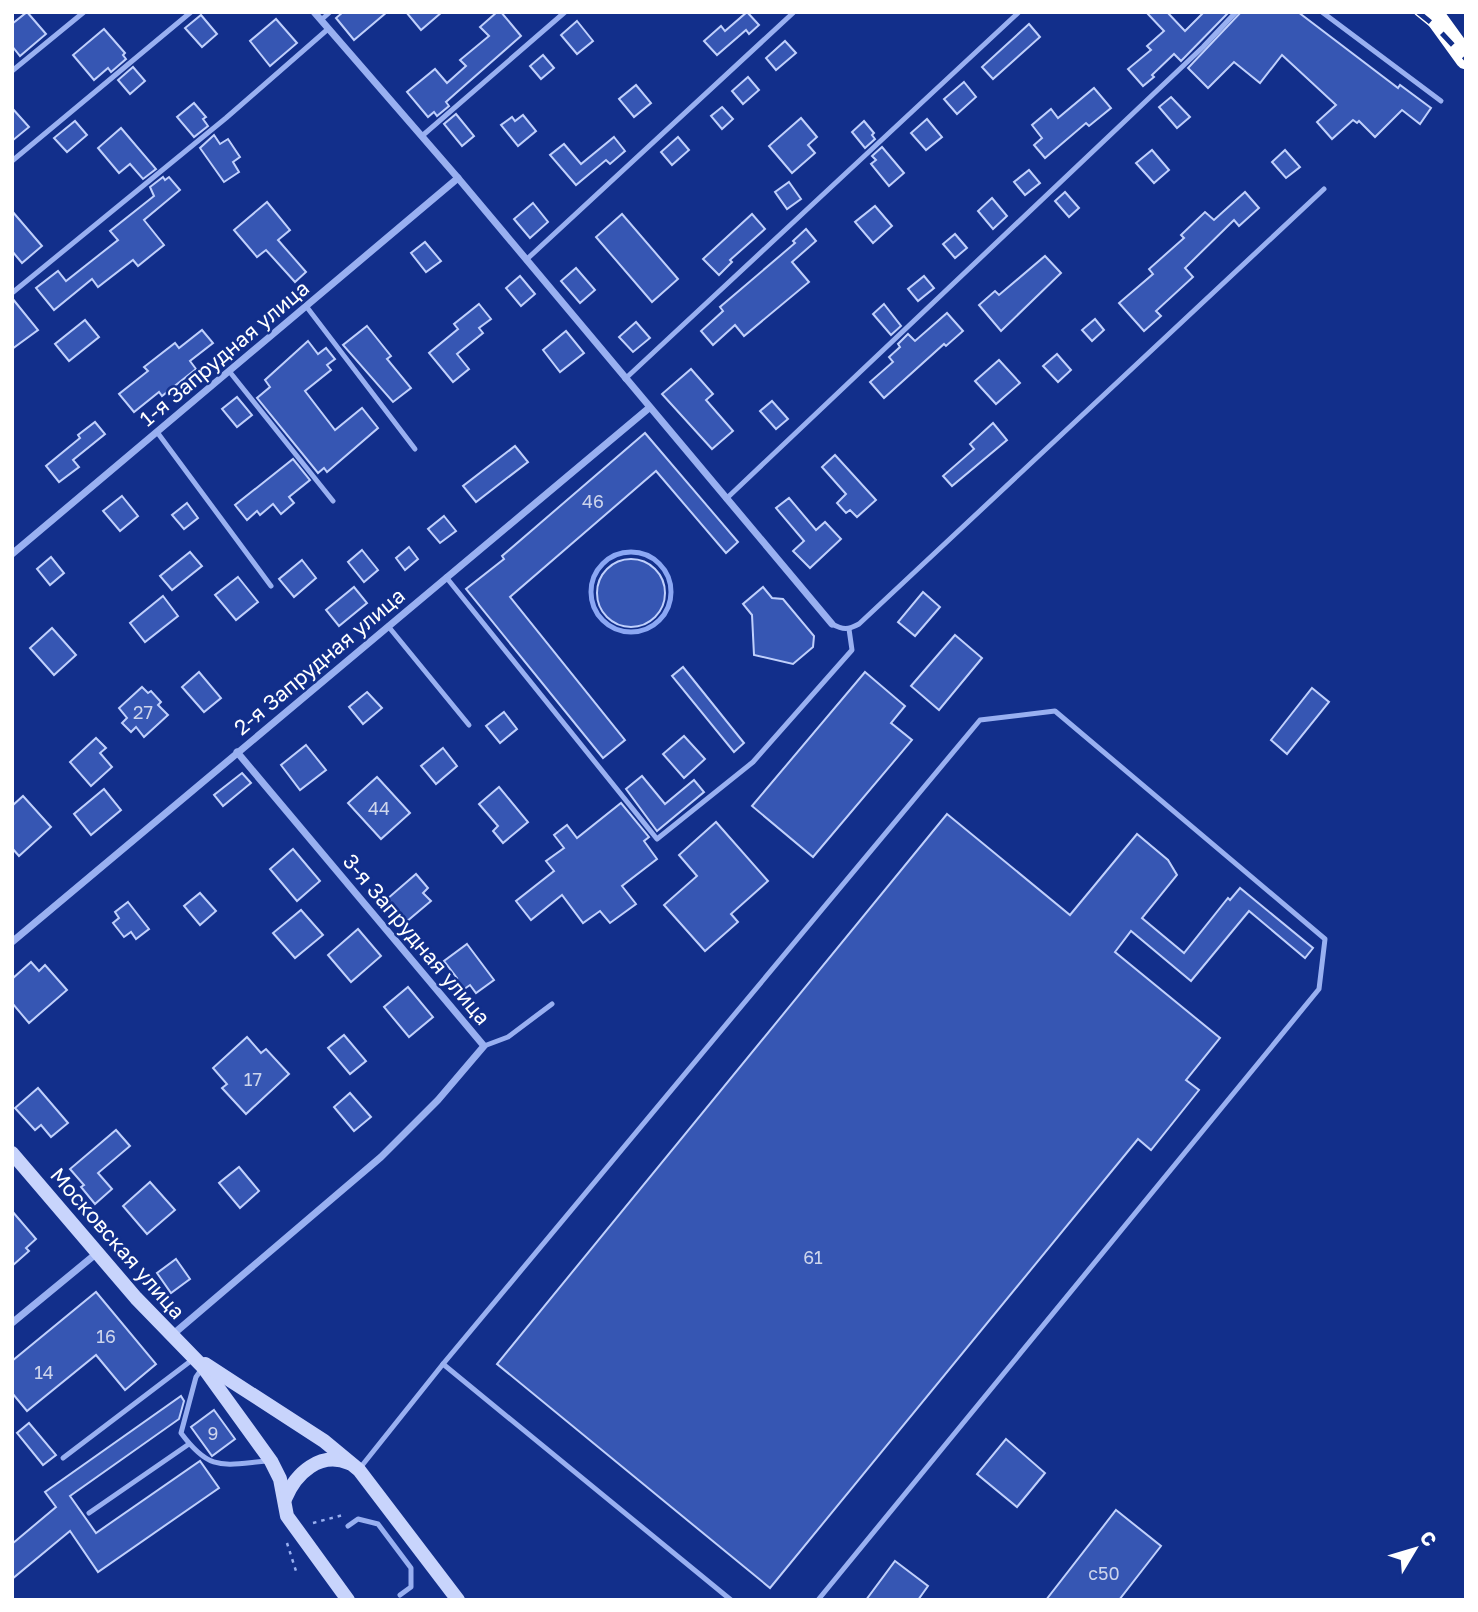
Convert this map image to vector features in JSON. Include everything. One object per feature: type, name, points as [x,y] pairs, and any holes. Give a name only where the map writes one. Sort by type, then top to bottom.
[{"type":"highway","points":[[1432,12],[1466,59]]},
{"type":"street","points":[[314,12],[458,178],[832,624]]},
{"type":"street","name":"1-я Запрудная улица","points":[[12,554],[458,178]]},
{"type":"street","name":"2-я Запрудная улица","points":[[12,942],[649,408]]},
{"type":"street","name":"3-я Запрудная улица","points":[[171,1336],[381,1157],[438,1100],[484,1046],[237,752]]},
{"type":"street","name":"Московская улица","points":[[12,1153],[97,1253],[171,1336],[199,1363],[271,1461],[280,1479],[285,1508],[292,1524],[348,1600]]},
{"type":"street","points":[[12,1323],[97,1253]]},
{"type":"street","name":"Московская улица","points":[[199,1363],[324,1441],[356,1467],[458,1600]]},
{"type":"street","points":[[285,1499],[290,1486],[299,1476],[320,1461],[332,1459],[356,1467]]},
{"type":"lane","points":[[12,71],[84,12]]},
{"type":"lane","points":[[12,161],[191,12]]},
{"type":"lane","points":[[321,20],[330,12]]},
{"type":"lane","points":[[422,136],[565,12]]},
{"type":"lane","points":[[526,260],[794,12]]},
{"type":"lane","points":[[625,379],[1019,12]]},
{"type":"lane","points":[[726,499],[1203,47],[1236,12]]},
{"type":"lane","points":[[1322,12],[1441,101]]},
{"type":"lane","points":[[12,293],[226,118],[328,29]]},
{"type":"lane","points":[[832,624],[840,629],[849,629],[859,624],[1324,189]]},
{"type":"lane","points":[[306,306],[415,449]]},
{"type":"lane","points":[[229,371],[333,501]]},
{"type":"lane","points":[[157,432],[271,586]]},
{"type":"lane","points":[[446,577],[657,839],[753,762],[852,650],[849,629]]},
{"type":"lane","points":[[388,626],[469,725]]},
{"type":"lane","points":[[356,1467],[980,720],[1055,711],[1325,939],[1319,989],[818,1600]]},
{"type":"lane","points":[[484,1046],[508,1037],[552,1004]]},
{"type":"lane","points":[[199,1363],[181,1433],[197,1455],[212,1463],[271,1461]]},
{"type":"lane","points":[[63,1458],[199,1363]]},
{"type":"lane","points":[[443,1364],[731,1600]]},
{"type":"lane","points":[[89,1513],[189,1444]]},
{"type":"lane","points":[[348,1526],[358,1519],[378,1524],[392,1542],[411,1568],[411,1587],[400,1595]]},
{"type":"lane","points":[[392,1542],[406,1531]]},
{"type":"path","points":[[309,1524],[345,1515]]},
{"type":"path","points":[[288,1540],[296,1571]]},
{"type":"building","points":[[27,12],[46,34],[20,56],[12,46],[12,24]]},
{"type":"building","points":[[343,12],[387,12],[354,40],[336,18]]},
{"type":"building","points":[[406,12],[442,12],[421,30]]},
{"type":"building","points":[[497,12],[501,12],[521,36],[446,102],[449,106],[437,116],[434,112],[428,117],[407,92],[435,69],[447,83],[466,66],[460,60],[489,36],[480,27]]},
{"type":"building","points":[[747,12],[759,25],[749,34],[746,30],[717,55],[704,41],[721,26],[725,31]]},
{"type":"building","points":[[1146,12],[1167,12],[1185,31],[1204,12],[1229,12],[1181,61],[1174,54],[1143,86],[1128,69],[1151,50],[1147,46],[1164,31]]},
{"type":"building","points":[[1241,12],[1298,12],[1398,88],[1400,85],[1431,108],[1420,124],[1402,110],[1375,137],[1359,121],[1357,123],[1353,120],[1332,139],[1317,122],[1336,105],[1282,55],[1260,83],[1234,62],[1208,88],[1188,68]]},
{"type":"building","points":[[201,15],[217,34],[202,47],[185,28]]},
{"type":"building","points":[[276,19],[297,43],[270,66],[250,41]]},
{"type":"building","points":[[577,21],[593,41],[577,54],[561,35]]},
{"type":"building","points":[[1029,24],[1040,37],[993,79],[982,67]]},
{"type":"building","points":[[104,29],[125,53],[123,55],[126,59],[111,72],[108,68],[94,80],[73,55]]},
{"type":"building","points":[[785,41],[796,53],[776,70],[766,58]]},
{"type":"building","points":[[543,55],[554,68],[541,79],[530,66]]},
{"type":"building","points":[[133,67],[145,81],[130,94],[118,80]]},
{"type":"building","points":[[748,77],[759,90],[743,104],[732,91]]},
{"type":"building","points":[[964,82],[976,97],[957,114],[944,99]]},
{"type":"building","points":[[636,85],[651,103],[634,117],[619,99]]},
{"type":"building","points":[[1094,88],[1111,108],[1089,126],[1086,123],[1045,158],[1034,145],[1042,138],[1032,125],[1051,109],[1058,118]]},
{"type":"building","points":[[1171,97],[1190,117],[1177,128],[1159,107]]},
{"type":"building","points":[[194,103],[206,117],[203,119],[208,126],[194,137],[177,117]]},
{"type":"building","points":[[722,107],[733,119],[722,129],[711,116]]},
{"type":"building","points":[[12,108],[29,127],[12,141]]},
{"type":"building","points":[[456,114],[474,136],[462,146],[444,124]]},
{"type":"building","points":[[523,115],[536,131],[518,146],[501,125],[512,117],[515,121]]},
{"type":"building","points":[[801,118],[817,137],[808,145],[815,153],[792,173],[769,146]]},
{"type":"building","points":[[927,119],[942,137],[926,150],[911,133]]},
{"type":"building","points":[[75,121],[87,135],[67,152],[54,138]]},
{"type":"building","points":[[864,121],[874,133],[872,135],[875,139],[865,148],[852,132]]},
{"type":"building","points":[[121,128],[156,169],[143,179],[130,164],[119,173],[98,148]]},
{"type":"building","points":[[214,135],[220,144],[228,139],[240,157],[233,162],[239,172],[224,182],[200,148]]},
{"type":"building","points":[[614,137],[625,151],[610,164],[606,160],[576,185],[550,155],[564,144],[581,164]]},
{"type":"building","points":[[678,137],[689,150],[672,165],[661,152]]},
{"type":"building","points":[[882,147],[904,173],[889,186],[871,164],[876,160],[872,156]]},
{"type":"building","points":[[1152,150],[1169,170],[1154,183],[1136,163]]},
{"type":"building","points":[[1285,150],[1300,167],[1286,178],[1272,162]]},
{"type":"building","points":[[1029,170],[1040,183],[1025,195],[1014,182]]},
{"type":"building","points":[[163,177],[165,180],[169,177],[180,190],[144,220],[164,245],[138,266],[133,260],[98,287],[92,279],[54,310],[36,288],[58,271],[66,281],[118,240],[110,231],[154,196],[150,187]]},
{"type":"building","points":[[789,182],[801,199],[787,209],[775,192]]},
{"type":"building","points":[[1065,192],[1079,208],[1069,217],[1055,201]]},
{"type":"building","points":[[1245,192],[1259,208],[1239,226],[1234,220],[1185,268],[1193,277],[1156,311],[1161,316],[1144,331],[1119,303],[1153,274],[1149,269],[1184,238],[1181,235],[1205,212],[1214,220]]},
{"type":"building","points":[[992,198],[1007,216],[993,229],[978,211]]},
{"type":"building","points":[[267,202],[290,230],[278,240],[306,272],[295,282],[266,250],[257,257],[234,230]]},
{"type":"building","points":[[533,203],[548,222],[530,238],[514,219]]},
{"type":"building","points":[[875,206],[892,226],[873,243],[855,222]]},
{"type":"building","points":[[12,211],[42,246],[22,263],[12,251]]},
{"type":"building","points":[[622,214],[678,279],[652,302],[596,237]]},
{"type":"building","points":[[752,214],[765,229],[730,260],[732,262],[719,275],[703,259]]},
{"type":"building","points":[[806,229],[816,241],[792,262],[809,282],[744,336],[735,325],[713,345],[701,331],[723,311],[720,307],[795,243],[793,241]]},
{"type":"building","points":[[955,234],[967,248],[955,258],[943,244]]},
{"type":"building","points":[[425,242],[441,261],[426,272],[411,253]]},
{"type":"building","points":[[1045,256],[1061,273],[1001,331],[979,305],[995,291],[999,295]]},
{"type":"building","points":[[576,268],[595,290],[580,303],[561,281]]},
{"type":"building","points":[[520,276],[535,294],[521,306],[506,288]]},
{"type":"building","points":[[924,276],[934,288],[918,301],[908,289]]},
{"type":"building","points":[[12,298],[38,330],[12,349]]},
{"type":"building","points":[[479,304],[491,319],[479,328],[483,333],[457,354],[469,369],[453,382],[429,353],[458,329],[454,324]]},
{"type":"building","points":[[884,304],[901,326],[891,335],[873,314]]},
{"type":"building","points":[[947,313],[963,331],[946,346],[944,344],[884,398],[870,382],[893,362],[889,357],[900,347],[898,344],[908,334],[915,341]]},
{"type":"building","points":[[1095,319],[1104,330],[1092,341],[1082,330]]},
{"type":"building","points":[[85,320],[99,337],[69,361],[55,344]]},
{"type":"building","points":[[636,322],[650,338],[633,352],[619,337]]},
{"type":"building","points":[[367,326],[391,356],[387,359],[411,388],[393,402],[343,345]]},
{"type":"building","points":[[202,330],[213,343],[190,361],[196,369],[162,396],[159,392],[134,412],[119,394],[148,371],[144,367],[175,343],[179,348]]},
{"type":"building","points":[[566,331],[584,353],[560,372],[543,350]]},
{"type":"building","points":[[308,341],[318,354],[326,348],[335,359],[327,365],[331,370],[305,391],[335,430],[362,408],[378,428],[327,472],[324,468],[318,473],[257,398],[270,387],[265,380]]},
{"type":"building","points":[[1057,354],[1071,370],[1058,382],[1043,366]]},
{"type":"building","points":[[999,360],[1020,383],[996,404],[975,381]]},
{"type":"building","points":[[691,369],[713,394],[706,400],[733,431],[712,449],[662,394]]},
{"type":"building","points":[[237,397],[252,415],[237,427],[222,409]]},
{"type":"building","points":[[772,401],[788,419],[776,429],[760,411]]},
{"type":"building","points":[[95,422],[105,434],[73,460],[79,467],[59,482],[46,466]]},
{"type":"building","points":[[993,423],[1007,440],[952,486],[943,476],[974,449],[970,444]]},
{"type":"building","points":[[645,433],[738,542],[726,553],[656,471],[510,597],[625,740],[603,758],[466,589],[504,559],[502,556]]},
{"type":"building","points":[[515,446],[528,462],[476,502],[463,486]]},
{"type":"building","points":[[835,455],[876,500],[857,517],[850,510],[846,513],[837,503],[846,494],[822,467]]},
{"type":"building","points":[[293,459],[310,480],[289,497],[294,503],[281,514],[273,504],[260,515],[257,511],[247,520],[235,505]]},
{"type":"building","points":[[122,496],[138,516],[120,531],[103,511]]},
{"type":"building","points":[[789,498],[816,530],[825,522],[841,539],[810,568],[793,551],[804,541],[776,508]]},
{"type":"building","points":[[187,503],[198,518],[184,529],[172,515]]},
{"type":"building","points":[[444,516],[456,531],[440,543],[428,529]]},
{"type":"building","points":[[409,547],[418,559],[405,570],[396,558]]},
{"type":"building","points":[[362,550],[378,570],[364,582],[348,562]]},
{"type":"building","points":[[190,552],[202,566],[172,590],[160,576]]},
{"type":"building","points":[[51,557],[64,573],[50,585],[37,569]]},
{"type":"building","points":[[631,559],[644,562],[655,569],[662,580],[665,593],[662,606],[655,617],[644,624],[631,627],[618,624],[607,617],[600,606],[597,593],[600,580],[607,569],[618,562]]},
{"type":"building","points":[[302,560],[316,578],[294,597],[279,579]]},
{"type":"building","points":[[238,577],[258,602],[236,620],[215,595]]},
{"type":"building","points":[[354,587],[367,603],[339,626],[326,610]]},
{"type":"building","points":[[763,587],[772,598],[783,599],[814,636],[813,647],[793,664],[754,655],[752,615],[743,604]]},
{"type":"building","points":[[923,592],[940,607],[915,636],[898,622]]},
{"type":"building","points":[[163,596],[178,616],[145,642],[130,623]]},
{"type":"building","points":[[52,628],[76,655],[54,675],[30,648]]},
{"type":"building","points":[[955,635],[982,658],[939,710],[911,686]]},
{"type":"building","points":[[683,667],[744,743],[734,752],[672,676]]},
{"type":"building","points":[[199,672],[221,698],[204,712],[182,687]]},
{"type":"building","points":[[865,672],[905,706],[891,723],[912,740],[813,857],[752,806]]},
{"type":"building","points":[[142,687],[148,693],[151,691],[161,702],[158,705],[168,715],[144,737],[136,727],[131,732],[122,723],[127,718],[119,708]]},
{"type":"building","points":[[1312,688],[1329,702],[1287,754],[1271,740]]},
{"type":"building","points":[[367,692],[382,708],[363,724],[349,707]]},
{"type":"building","points":[[504,712],[517,729],[500,743],[486,726]]},
{"type":"building","points":[[684,736],[705,759],[684,778],[663,754]]},
{"type":"building","points":[[96,738],[106,748],[100,753],[112,767],[91,786],[70,762]]},
{"type":"building","points":[[306,745],[326,770],[300,790],[281,765]]},
{"type":"building","points":[[443,748],[457,766],[436,784],[421,766]]},
{"type":"building","points":[[242,773],[251,783],[223,806],[214,795]]},
{"type":"building","points":[[642,776],[665,804],[694,780],[704,792],[657,831],[626,789]]},
{"type":"building","points":[[377,777],[410,813],[381,839],[348,803]]},
{"type":"building","points":[[499,787],[528,822],[503,843],[493,831],[498,826],[479,804]]},
{"type":"building","points":[[104,789],[121,810],[91,835],[74,814]]},
{"type":"building","points":[[23,796],[51,827],[19,856],[12,848],[12,806]]},
{"type":"building","points":[[621,803],[649,837],[644,841],[657,859],[622,886],[636,904],[610,923],[600,911],[583,923],[562,895],[531,920],[516,901],[554,871],[546,861],[564,848],[554,835],[567,825],[577,838]]},
{"type":"building","points":[[947,814],[1070,915],[1137,834],[1168,860],[1177,875],[1142,918],[1184,953],[1228,898],[1230,900],[1240,888],[1313,948],[1305,958],[1249,911],[1191,981],[1131,931],[1115,952],[1220,1038],[1186,1080],[1199,1090],[1151,1150],[1138,1139],[770,1588],[497,1364]]},
{"type":"building","points":[[716,822],[768,881],[731,914],[738,922],[705,951],[664,905],[697,876],[679,855]]},
{"type":"building","points":[[293,849],[320,881],[297,901],[270,869]]},
{"type":"building","points":[[416,874],[428,888],[423,893],[431,901],[406,922],[387,899]]},
{"type":"building","points":[[200,893],[216,911],[200,925],[184,906]]},
{"type":"building","points":[[128,902],[149,929],[136,939],[131,932],[124,937],[113,923],[119,918],[115,912]]},
{"type":"building","points":[[301,910],[323,935],[295,958],[273,933]]},
{"type":"building","points":[[358,929],[381,956],[351,982],[328,955]]},
{"type":"building","points":[[467,944],[494,980],[476,993],[470,985],[457,994],[449,984],[457,978],[444,961]]},
{"type":"building","points":[[31,962],[39,971],[45,965],[67,990],[29,1023],[12,1003],[12,979]]},
{"type":"building","points":[[408,987],[433,1017],[409,1037],[384,1007]]},
{"type":"building","points":[[344,1035],[366,1061],[350,1074],[328,1048]]},
{"type":"building","points":[[247,1037],[261,1053],[266,1049],[289,1074],[246,1114],[222,1088],[227,1084],[213,1068]]},
{"type":"building","points":[[38,1088],[68,1123],[51,1137],[41,1125],[35,1130],[15,1108]]},
{"type":"building","points":[[350,1093],[371,1117],[354,1131],[334,1107]]},
{"type":"building","points":[[116,1130],[130,1146],[98,1173],[112,1189],[95,1204],[70,1169]]},
{"type":"building","points":[[239,1167],[259,1191],[240,1208],[219,1183]]},
{"type":"building","points":[[150,1182],[175,1210],[147,1234],[123,1206]]},
{"type":"building","points":[[12,1211],[36,1239],[26,1248],[29,1251],[12,1266]]},
{"type":"building","points":[[176,1259],[190,1279],[171,1293],[157,1273]]},
{"type":"building","points":[[96,1292],[156,1364],[125,1390],[96,1355],[27,1411],[12,1393],[12,1361]]},
{"type":"building","points":[[181,1396],[184,1401],[179,1419],[70,1496],[96,1533],[200,1461],[219,1488],[98,1572],[70,1531],[12,1579],[12,1544],[56,1507],[45,1492]]},
{"type":"building","points":[[214,1410],[235,1439],[212,1456],[191,1427]]},
{"type":"building","points":[[29,1423],[56,1455],[43,1465],[17,1433]]},
{"type":"building","points":[[1006,1439],[1045,1473],[1017,1507],[977,1474]]},
{"type":"building","points":[[1116,1510],[1161,1546],[1119,1600],[1046,1600]]},
{"type":"building","points":[[895,1561],[928,1586],[918,1600],[866,1600]]},
{"type":"waterway","points":[[631,552],[653,559],[659,564],[670,584],[671,592],[664,614],[659,620],[639,631],[631,632],[609,625],[603,620],[592,600],[591,592],[598,570],[603,564],[623,553],[631,552]]},
{"type":"railway","points":[[1418,12],[1466,59]]}]
